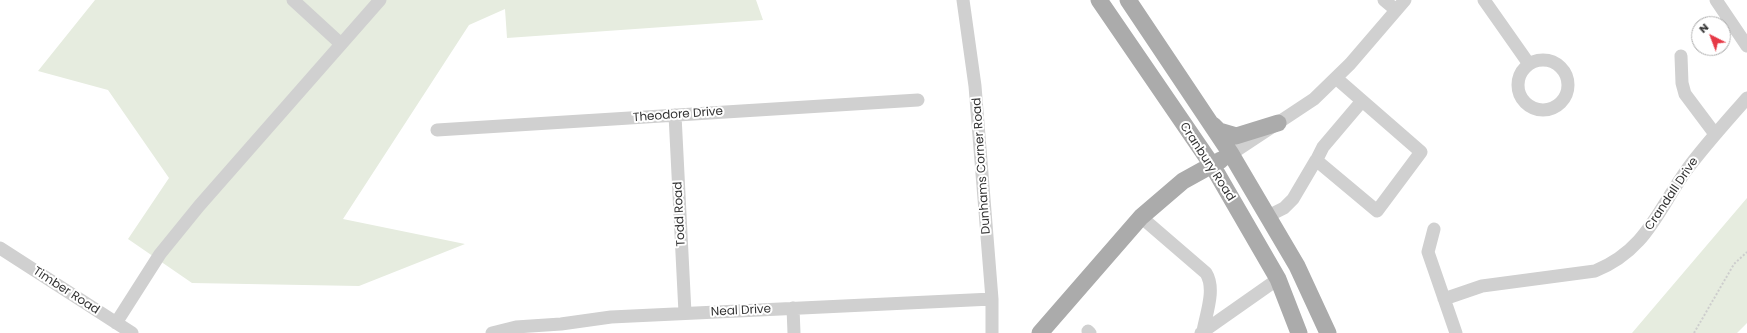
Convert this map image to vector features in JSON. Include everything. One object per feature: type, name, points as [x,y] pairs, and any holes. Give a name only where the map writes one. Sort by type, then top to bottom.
[{"type":"main road","name":"Cranbury Road","points":[[1099,0],[1212,165],[1278,279],[1299,333]]},
{"type":"main road","name":"Cranbury Road","points":[[1128,0],[1231,154],[1297,266],[1328,333]]},
{"type":"main road","points":[[1210,122],[1219,130],[1236,136],[1278,123]]},
{"type":"main road","points":[[1040,333],[1141,217],[1183,181],[1231,154]]},
{"type":"street","points":[[292,0],[341,44]]},
{"type":"street","points":[[116,323],[160,254],[380,0]]},
{"type":"street","name":"Dunhams Corner Road","points":[[963,0],[975,86],[992,299],[992,333]]},
{"type":"street","points":[[1384,0],[1396,10]]},
{"type":"street","points":[[1231,154],[1314,99],[1350,64],[1405,0]]},
{"type":"street","points":[[1484,0],[1529,64]]},
{"type":"street","points":[[1716,0],[1747,46]]},
{"type":"street","points":[[1681,56],[1682,83],[1685,94],[1715,134]]},
{"type":"street","points":[[1316,161],[1377,212],[1421,152],[1336,78]]},
{"type":"street","name":"Crandall Drive","points":[[1444,299],[1482,286],[1595,271],[1609,265],[1640,239],[1656,220],[1687,170],[1715,134],[1747,98]]},
{"type":"street","name":"Theodore Drive","points":[[437,130],[918,100]]},
{"type":"street","points":[[1268,216],[1284,208],[1293,199],[1323,147],[1362,101]]},
{"type":"street","name":"Todd Road","points":[[675,116],[685,313]]},
{"type":"street","points":[[1141,217],[1206,273],[1210,279],[1211,286],[1202,332]]},
{"type":"street","points":[[1434,230],[1428,252],[1456,333]]},
{"type":"street","name":"Timber Road","points":[[0,248],[132,333]]},
{"type":"street","points":[[1202,332],[1278,279]]},
{"type":"street","name":"Neal Drive","points":[[492,333],[516,328],[560,328],[611,316],[992,299]]},
{"type":"street","points":[[793,308],[794,333]]},
{"type":"path","points":[[1694,333],[1734,264],[1747,252]]},
{"type":"shaded area","points":[[95,0],[756,0],[763,20],[507,38],[505,9],[469,25],[343,219],[465,244],[359,286],[192,283],[128,239],[169,178],[108,90],[38,71]]},
{"type":"shaded area","points":[[1747,198],[1747,323],[1737,333],[1632,333]]}]
